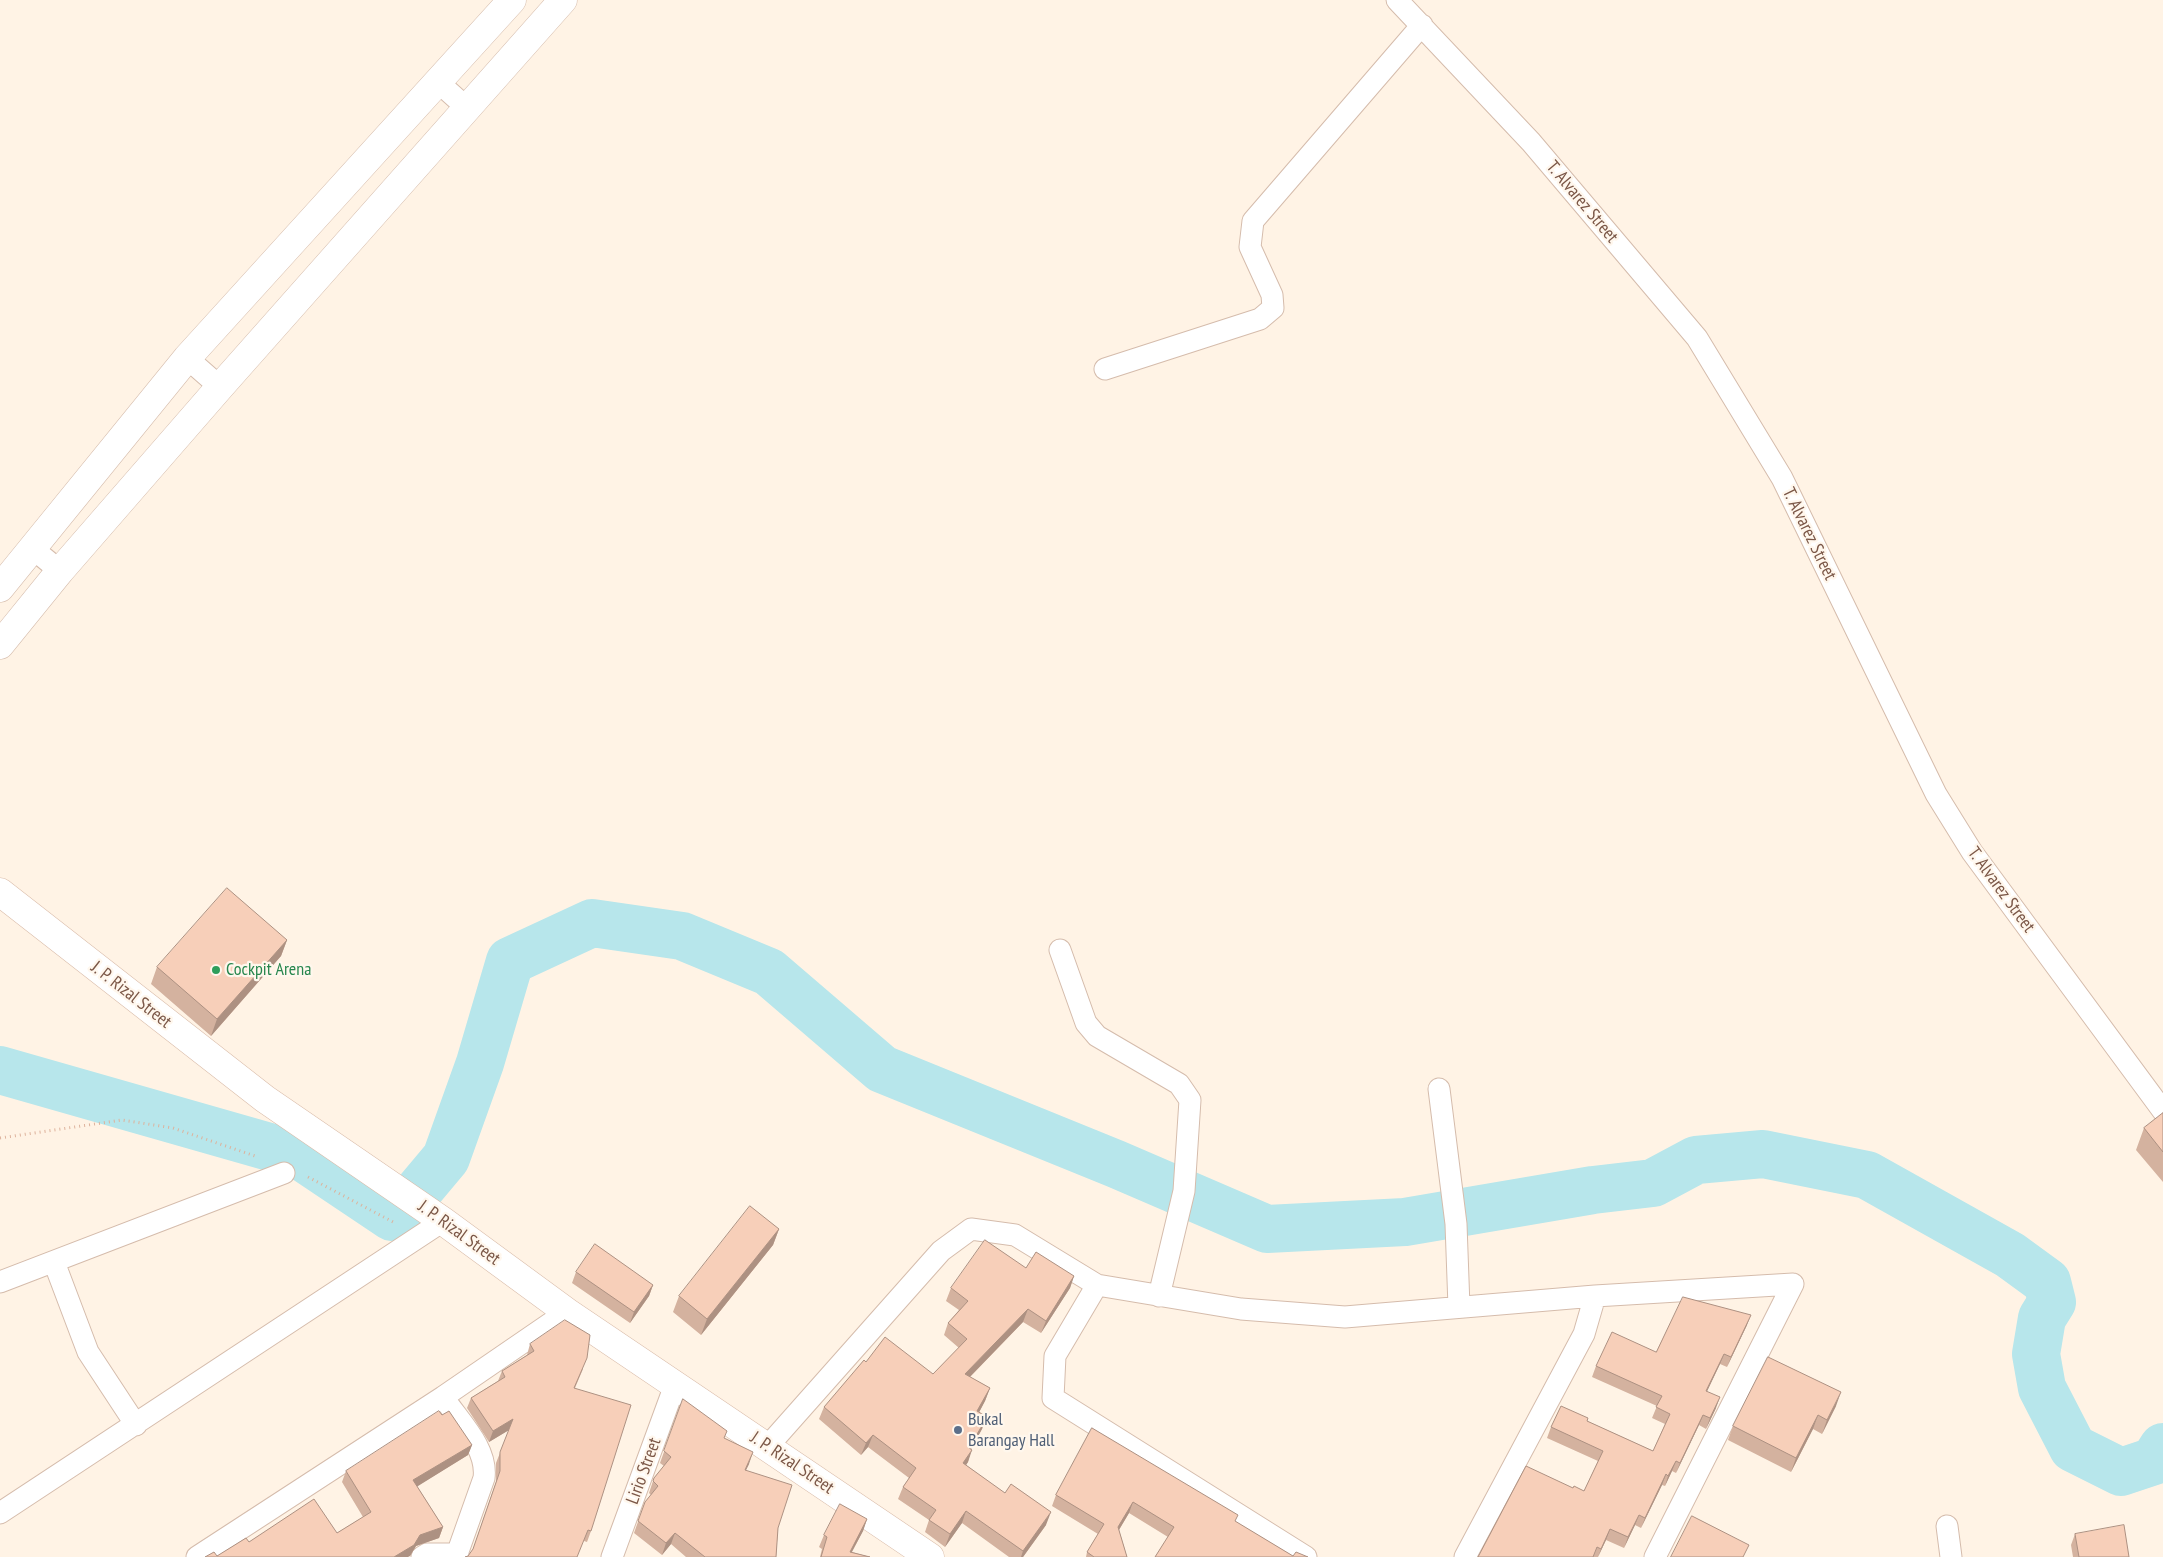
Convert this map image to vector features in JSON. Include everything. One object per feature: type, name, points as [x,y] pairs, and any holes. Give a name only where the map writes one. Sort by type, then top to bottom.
[{"type":"street","points":[[0,588],[187,358],[512,0]]},
{"type":"street","points":[[0,645],[60,571],[220,387],[563,0]]},
{"type":"street","name":"T. Alvarez Street","points":[[1397,0],[1532,142],[1697,338],[1782,478],[1936,794],[1972,852],[2163,1111]]},
{"type":"street","points":[[1105,370],[1260,319],[1273,308],[1272,295],[1250,247],[1252,221],[1422,25]]},
{"type":"street","points":[[438,82],[467,108]]},
{"type":"street","points":[[187,358],[220,387]]},
{"type":"street","points":[[32,548],[60,571]]},
{"type":"street","name":"J. P. Rizal Street","points":[[0,892],[265,1099],[443,1221],[567,1312],[930,1557]]},
{"type":"street","points":[[1060,950],[1086,1023],[1097,1036],[1179,1084],[1190,1100],[1182,1199],[1159,1296]]},
{"type":"street","points":[[1439,1089],[1456,1224],[1459,1307]]},
{"type":"street","points":[[0,1282],[293,1173]]},
{"type":"street","points":[[0,1513],[136,1426],[443,1221]]},
{"type":"street","points":[[768,1446],[941,1251],[972,1228],[1015,1235],[1097,1285],[1241,1310],[1345,1317],[1595,1296],[1794,1284],[1655,1557]]},
{"type":"street","points":[[54,1262],[88,1352],[136,1426]]},
{"type":"street","points":[[1097,1285],[1055,1356],[1053,1398],[1306,1557]]},
{"type":"street","points":[[1465,1557],[1584,1334],[1595,1296]]},
{"type":"street","points":[[197,1557],[443,1397],[567,1312]]},
{"type":"street","name":"Lirio Street","points":[[616,1556],[675,1385]]},
{"type":"street","points":[[422,1557],[427,1554],[457,1555],[484,1478],[486,1466],[482,1454],[443,1397]]},
{"type":"street","points":[[1947,1526],[1951,1557]]},
{"type":"path","points":[[0,1138],[122,1120],[173,1128],[266,1160]]},
{"type":"path","points":[[293,1173],[420,1237]]},
{"type":"building","name":"Cockpit Arena","points":[[227,888],[287,940],[217,1019],[157,967]]},
{"type":"building","points":[[2163,1113],[2163,1152],[2144,1128]]},
{"type":"building","points":[[750,1206],[779,1229],[707,1319],[679,1296]]},
{"type":"building","points":[[985,1240],[1026,1268],[1036,1252],[1074,1276],[1046,1321],[1028,1309],[965,1374],[990,1388],[977,1411],[987,1417],[969,1448],[972,1450],[963,1463],[1005,1493],[1011,1484],[1051,1512],[1023,1551],[966,1511],[950,1534],[929,1520],[936,1510],[903,1487],[916,1468],[873,1435],[866,1443],[824,1407],[864,1360],[866,1362],[885,1337],[933,1374],[967,1339],[948,1323],[968,1301],[951,1288]]},
{"type":"building","points":[[595,1244],[653,1285],[634,1312],[576,1272]]},
{"type":"building","points":[[1683,1297],[1751,1315],[1731,1357],[1724,1354],[1706,1391],[1720,1397],[1710,1418],[1703,1415],[1680,1463],[1676,1461],[1668,1476],[1666,1474],[1645,1518],[1639,1515],[1628,1537],[1610,1529],[1601,1549],[1597,1547],[1593,1557],[1478,1557],[1526,1466],[1573,1488],[1574,1486],[1584,1491],[1603,1451],[1551,1427],[1561,1406],[1588,1418],[1587,1421],[1653,1451],[1670,1414],[1656,1407],[1662,1396],[1596,1366],[1612,1332],[1656,1352]]},
{"type":"building","points":[[565,1320],[590,1335],[587,1358],[574,1388],[631,1405],[591,1531],[588,1530],[577,1557],[465,1557],[473,1549],[500,1471],[500,1452],[513,1419],[493,1431],[471,1398],[505,1377],[502,1371],[534,1351],[530,1344]]},
{"type":"building","points":[[1768,1357],[1841,1392],[1827,1420],[1818,1415],[1796,1458],[1733,1426]]},
{"type":"building","points":[[683,1399],[727,1431],[724,1438],[753,1452],[745,1470],[792,1485],[778,1528],[776,1557],[705,1557],[675,1533],[666,1543],[638,1521],[645,1502],[658,1486],[653,1481],[654,1478],[671,1457],[664,1451]]},
{"type":"building","points":[[439,1411],[442,1415],[449,1411],[472,1445],[413,1480],[443,1527],[420,1535],[414,1545],[394,1557],[205,1557],[214,1552],[217,1556],[246,1538],[249,1542],[314,1499],[337,1533],[371,1512],[346,1471]]},
{"type":"building","points":[[1092,1428],[1238,1515],[1235,1521],[1293,1556],[1296,1552],[1308,1557],[1155,1557],[1174,1527],[1133,1502],[1118,1527],[1127,1557],[1094,1557],[1087,1552],[1104,1524],[1056,1495]]},
{"type":"building","points":[[840,1504],[867,1519],[850,1552],[870,1557],[821,1557],[827,1537],[824,1535]]},
{"type":"building","points":[[1692,1516],[1749,1545],[1743,1557],[1671,1557]]},
{"type":"building","points":[[2124,1525],[2129,1557],[2079,1557],[2075,1534]]},
{"type":"waterway","points":[[420,1189],[446,1158],[480,1063],[510,961],[592,923],[682,936],[769,972],[882,1069],[1116,1164],[1267,1229],[1405,1222],[1593,1190],[1653,1183],[1696,1160],[1763,1154],[1867,1175],[2010,1255],[2047,1282],[2052,1302],[2042,1318],[2036,1354],[2042,1388],[2073,1448],[2121,1472],[2154,1461],[2163,1447]]},
{"type":"waterway","points":[[0,1070],[301,1156],[392,1217],[398,1214]]},
{"type":"place","name":"Cockpit Arena","points":[[216,970]]},
{"type":"place","name":"Bukal Barangay Hall","points":[[958,1430]]}]
